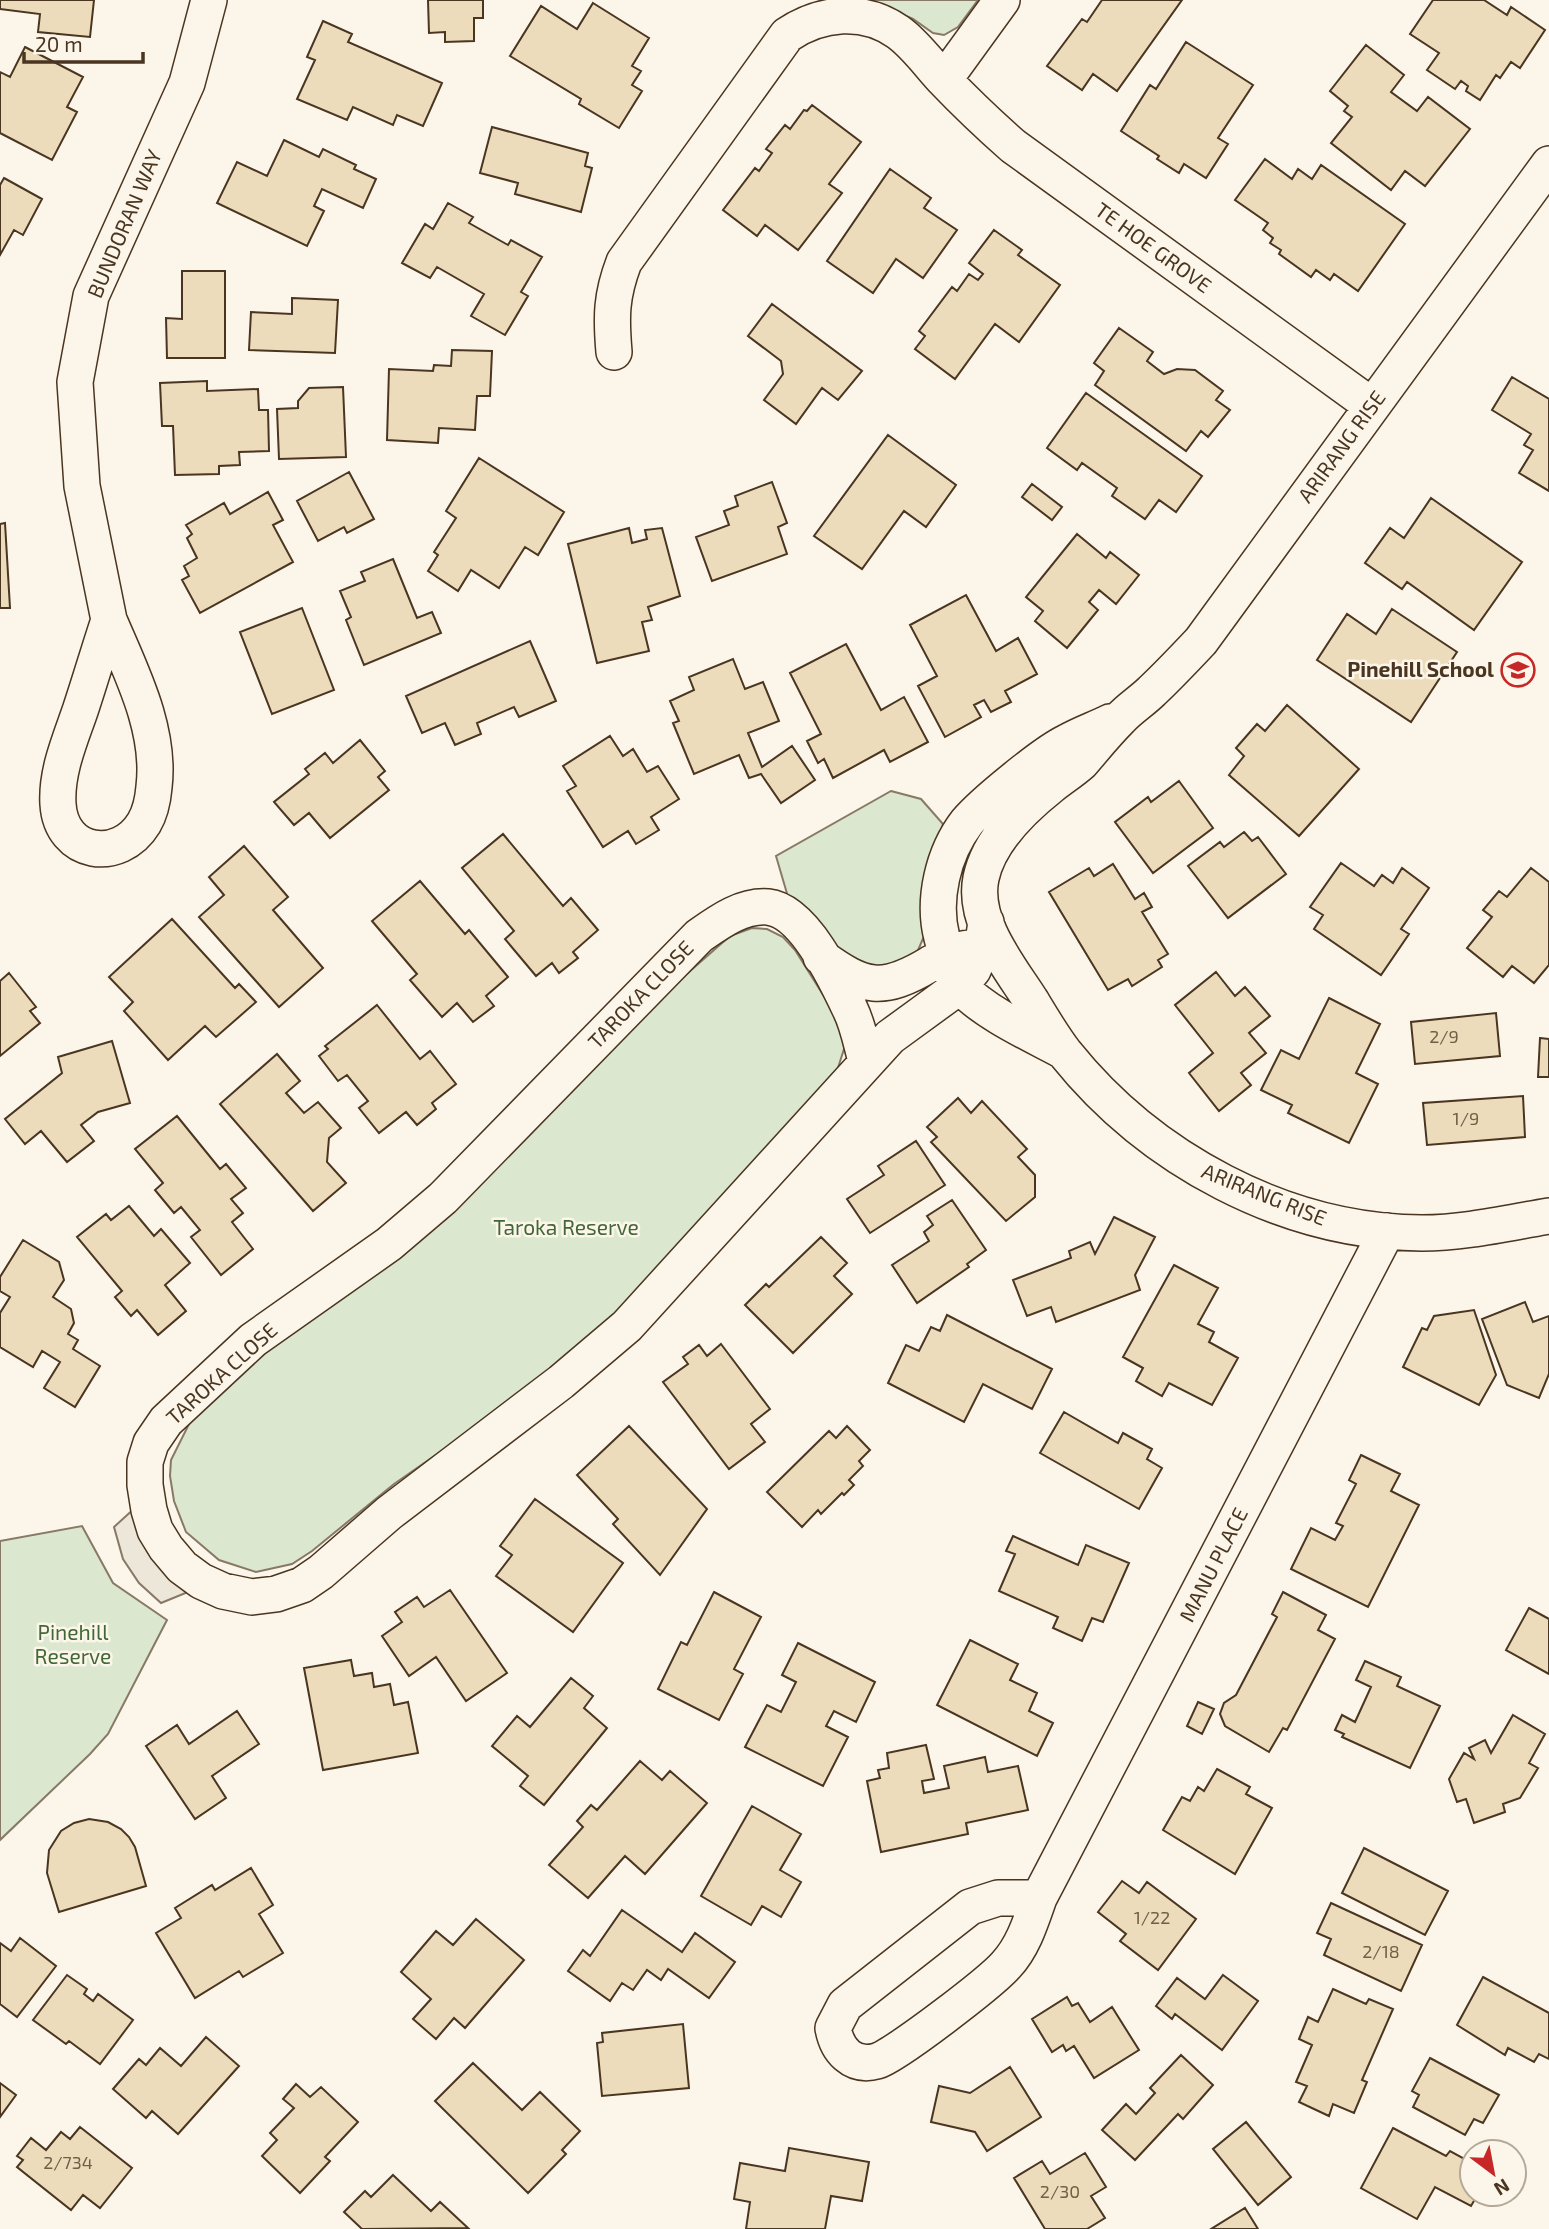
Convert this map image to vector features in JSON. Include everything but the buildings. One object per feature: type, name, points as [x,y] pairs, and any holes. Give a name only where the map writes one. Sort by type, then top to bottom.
[{"type":"street","name":"BUNDORAN WAY","points":[[109,620],[64,760],[58,805],[63,824],[72,839],[82,846],[96,849],[123,843],[136,833],[144,822],[155,786],[154,760],[147,712],[109,620],[82,486],[75,382],[91,296],[187,83],[209,0]]},
{"type":"street","points":[[944,80],[1002,0]]},
{"type":"street","name":"TE HOE GROVE","points":[[614,352],[612,297],[624,262],[788,35],[800,12],[818,19],[849,16],[876,20],[901,33],[944,80],[1013,146],[1372,406]]},
{"type":"street","name":"ARIRANG RISE","points":[[1549,164],[1201,641],[1151,693],[1121,717],[1079,765],[1040,795],[1001,836],[987,858],[980,880],[981,900],[990,943],[1064,1051],[1095,1087],[1130,1120],[1200,1170],[1299,1213],[1341,1225],[1423,1233],[1461,1230],[1549,1216]]},
{"type":"street","name":"ARIRANG RISE","points":[[1064,1051],[1012,1024],[960,986],[946,954],[938,913],[941,888],[946,862],[968,821],[1064,743],[1121,717]]},
{"type":"street","name":"TAROKA CLOSE","points":[[866,1060],[851,1010],[821,957],[795,922],[784,912],[770,907],[755,907],[738,912],[699,936],[434,1206],[389,1244],[253,1340],[166,1421],[151,1443],[145,1462],[149,1510],[155,1530],[166,1548],[183,1567],[201,1581],[223,1591],[252,1597],[276,1594],[302,1585],[321,1572],[389,1513],[561,1382],[627,1326],[814,1122],[866,1060],[890,1037],[960,986],[990,943]]},
{"type":"street","name":"TAROKA CLOSE","points":[[821,957],[843,972],[876,985],[907,977],[946,954],[990,943]]},
{"type":"street","name":"MANU PLACE","points":[[1039,1898],[998,1898],[964,1912],[845,2005],[833,2028],[837,2046],[854,2060],[864,2063],[887,2057],[990,1980],[1007,1964],[1026,1933],[1039,1898],[1387,1231]]},
{"type":"green space","points":[[869,0],[978,0],[958,27],[944,35],[933,33],[913,19]]},
{"type":"green space","points":[[891,791],[921,799],[943,824],[931,864],[925,934],[916,955],[896,970],[870,968],[842,955],[814,916],[788,897],[776,856]]},
{"type":"green space","name":"Taroka Reserve","points":[[752,928],[767,929],[783,937],[795,950],[842,1025],[845,1046],[835,1077],[634,1295],[569,1357],[394,1484],[312,1551],[292,1564],[256,1572],[219,1560],[186,1532],[174,1501],[170,1476],[171,1460],[192,1418],[270,1345],[350,1293],[408,1248],[665,993],[730,936]]},
{"type":"green space","name":"Pinehill Reserve","points":[[82,1526],[113,1583],[167,1620],[108,1734],[0,1840],[0,1541]]},
{"type":"shaded area","points":[[137,1506],[188,1592],[161,1603],[139,1583],[123,1559],[114,1527]]},
{"type":"place","name":"Pinehill School","points":[[1518,670]]}]
